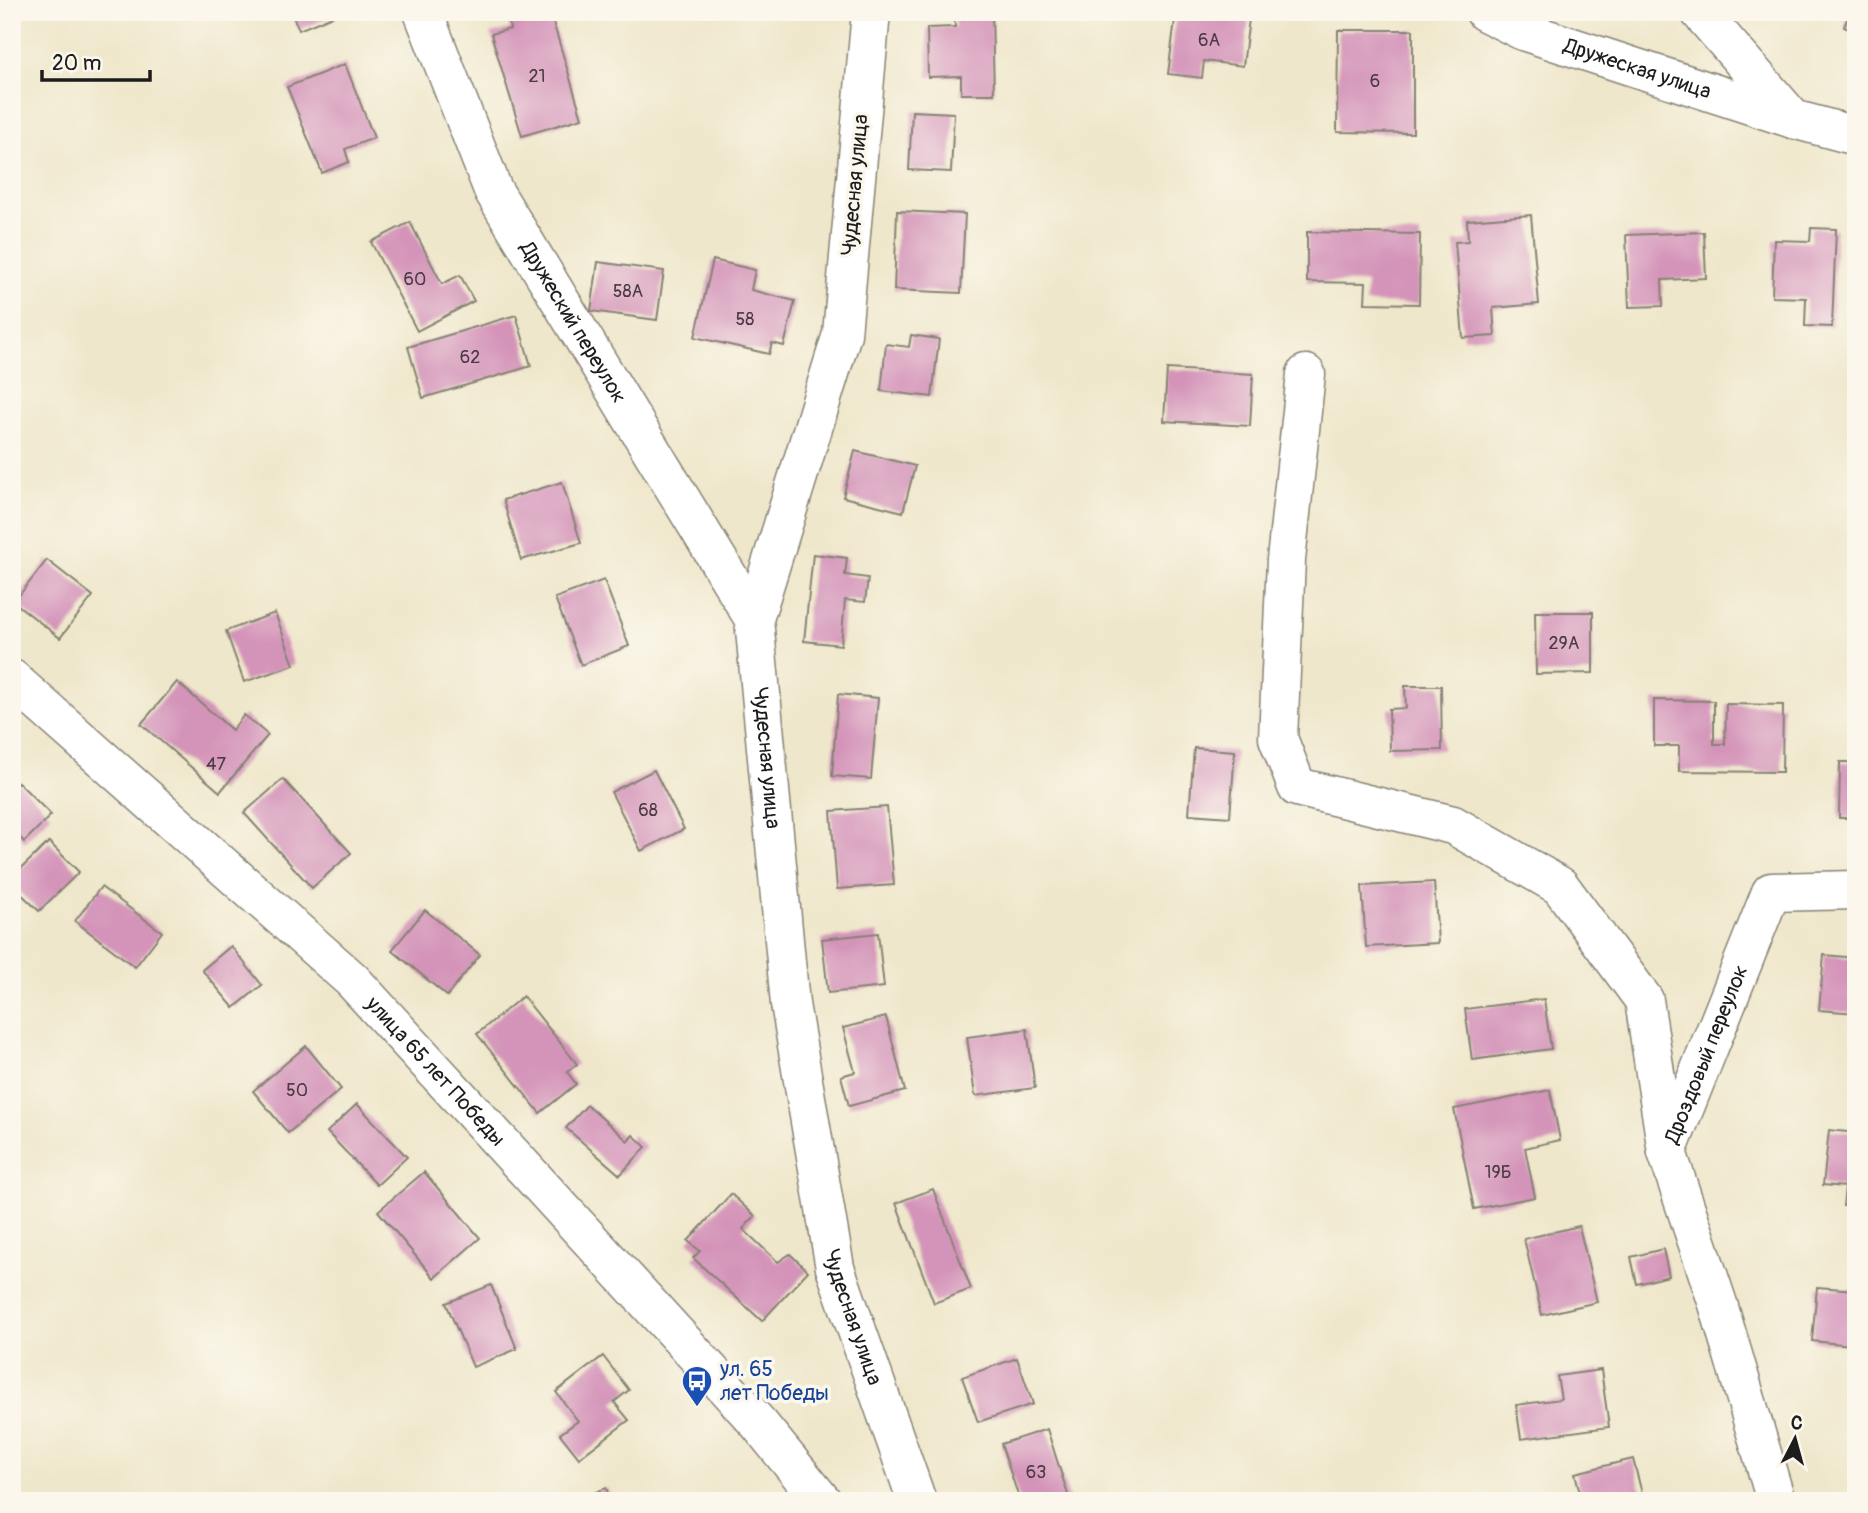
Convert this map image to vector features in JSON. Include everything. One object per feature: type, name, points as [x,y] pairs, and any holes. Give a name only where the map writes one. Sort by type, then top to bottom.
[{"type":"street","name":"Дружеский переулок","points":[[423,12],[493,190],[754,619]]},
{"type":"street","name":"Чудесная улица","points":[[871,12],[842,334],[754,619],[790,1004],[835,1268],[917,1501]]},
{"type":"street","name":"Дружеская улица","points":[[1485,12],[1523,31],[1793,119],[1856,136]]},
{"type":"street","points":[[1700,12],[1793,119]]},
{"type":"street","points":[[1306,374],[1286,560],[1278,738],[1297,787],[1453,825],[1560,886],[1644,1000],[1667,1152]]},
{"type":"street","name":"улица 65 лет Победы","points":[[12,679],[352,980],[759,1424],[822,1501]]},
{"type":"street","name":"Дроздовый переулок","points":[[1776,1501],[1718,1304],[1667,1152],[1771,892],[1856,890]]},
{"type":"building","points":[[291,12],[342,12],[299,30]]},
{"type":"building","points":[[519,12],[550,12],[582,118],[522,136],[491,34],[510,29],[507,16]]},
{"type":"building","points":[[954,12],[992,12],[994,94],[961,94],[961,76],[928,77],[927,28],[955,27]]},
{"type":"building","points":[[1176,12],[1249,19],[1243,66],[1204,61],[1202,78],[1168,74]]},
{"type":"building","points":[[1850,12],[1856,12],[1856,32],[1844,27]]},
{"type":"building","points":[[1338,30],[1413,30],[1413,133],[1337,132]]},
{"type":"building","points":[[345,64],[374,138],[345,149],[349,162],[322,173],[287,87]]},
{"type":"building","points":[[912,111],[954,113],[951,172],[909,170]]},
{"type":"building","points":[[897,211],[965,214],[961,293],[894,290]]},
{"type":"building","points":[[1531,215],[1539,304],[1493,308],[1495,336],[1463,338],[1455,242],[1468,241],[1467,220]]},
{"type":"building","points":[[410,222],[442,284],[460,275],[474,301],[417,331],[371,242]]},
{"type":"building","points":[[1811,228],[1836,229],[1832,327],[1805,326],[1806,298],[1772,297],[1774,240],[1810,241]]},
{"type":"building","points":[[1307,232],[1420,234],[1419,304],[1365,303],[1366,283],[1307,282]]},
{"type":"building","points":[[1704,232],[1706,278],[1662,280],[1663,306],[1629,307],[1626,235]]},
{"type":"building","points":[[713,260],[755,270],[751,290],[795,301],[784,346],[772,343],[769,354],[695,337]]},
{"type":"building","points":[[598,262],[664,271],[657,320],[591,311]]},
{"type":"building","points":[[516,315],[531,366],[423,398],[408,347]]},
{"type":"building","points":[[911,335],[939,339],[932,397],[881,391],[886,344],[909,347]]},
{"type":"building","points":[[1167,369],[1253,374],[1250,426],[1164,421]]},
{"type":"building","points":[[855,451],[915,466],[903,512],[843,497]]},
{"type":"building","points":[[562,482],[581,543],[521,560],[503,500]]},
{"type":"building","points":[[813,554],[847,558],[845,575],[868,578],[865,602],[845,600],[841,645],[804,641]]},
{"type":"building","points":[[47,560],[93,596],[60,638],[14,602]]},
{"type":"building","points":[[604,580],[629,646],[581,665],[555,598]]},
{"type":"building","points":[[1535,612],[1593,612],[1593,673],[1536,674]]},
{"type":"building","points":[[275,613],[294,665],[244,682],[226,631]]},
{"type":"building","points":[[177,682],[232,730],[244,715],[268,735],[220,792],[141,724]]},
{"type":"building","points":[[1405,686],[1441,686],[1442,750],[1390,751],[1389,709],[1406,708]]},
{"type":"building","points":[[838,694],[878,698],[871,779],[832,776]]},
{"type":"building","points":[[1654,700],[1714,701],[1714,744],[1725,744],[1726,704],[1783,705],[1782,772],[1679,771],[1679,746],[1654,746]]},
{"type":"building","points":[[1194,748],[1235,751],[1230,817],[1189,814]]},
{"type":"building","points":[[1840,762],[1856,762],[1856,818],[1839,818]]},
{"type":"building","points":[[654,770],[684,829],[641,851],[611,792]]},
{"type":"building","points":[[283,779],[351,853],[312,888],[244,813]]},
{"type":"building","points":[[18,782],[51,815],[24,842],[12,829],[12,788]]},
{"type":"building","points":[[887,807],[894,885],[837,889],[831,811]]},
{"type":"building","points":[[49,842],[79,872],[39,911],[12,885],[12,877]]},
{"type":"building","points":[[1434,882],[1438,943],[1366,947],[1362,886]]},
{"type":"building","points":[[101,887],[162,932],[135,967],[75,921]]},
{"type":"building","points":[[425,910],[480,955],[447,996],[392,950]]},
{"type":"building","points":[[878,933],[884,987],[828,993],[822,939]]},
{"type":"building","points":[[231,946],[262,985],[234,1008],[202,970]]},
{"type":"building","points":[[1824,955],[1856,958],[1856,1013],[1819,1010]]},
{"type":"building","points":[[523,996],[577,1064],[567,1072],[576,1084],[540,1113],[477,1034]]},
{"type":"building","points":[[1544,999],[1551,1049],[1472,1060],[1465,1009]]},
{"type":"building","points":[[886,1017],[905,1091],[849,1106],[841,1076],[855,1072],[843,1028]]},
{"type":"building","points":[[1027,1029],[1035,1088],[975,1096],[967,1037]]},
{"type":"building","points":[[306,1046],[341,1089],[288,1133],[253,1091]]},
{"type":"building","points":[[1550,1090],[1560,1140],[1525,1148],[1535,1197],[1474,1209],[1454,1109]]},
{"type":"building","points":[[357,1104],[407,1157],[377,1185],[327,1132]]},
{"type":"building","points":[[587,1105],[628,1141],[633,1135],[646,1147],[620,1175],[566,1128]]},
{"type":"building","points":[[1829,1130],[1856,1133],[1856,1207],[1843,1206],[1845,1187],[1823,1185]]},
{"type":"building","points":[[424,1172],[480,1238],[434,1278],[378,1211]]},
{"type":"building","points":[[933,1189],[971,1289],[934,1303],[896,1203]]},
{"type":"building","points":[[731,1194],[755,1216],[743,1229],[778,1262],[790,1254],[808,1271],[762,1321],[693,1258],[700,1251],[688,1241]]},
{"type":"building","points":[[1579,1226],[1597,1302],[1542,1315],[1524,1239]]},
{"type":"building","points":[[1663,1249],[1669,1276],[1637,1284],[1631,1257]]},
{"type":"building","points":[[491,1285],[517,1349],[473,1367],[446,1303]]},
{"type":"building","points":[[1817,1287],[1855,1290],[1851,1345],[1812,1341]]},
{"type":"building","points":[[603,1356],[629,1390],[614,1402],[629,1420],[579,1458],[560,1434],[578,1421],[556,1392]]},
{"type":"building","points":[[1017,1358],[1033,1404],[978,1422],[962,1377]]},
{"type":"building","points":[[1601,1370],[1609,1427],[1521,1439],[1516,1405],[1561,1399],[1557,1376]]},
{"type":"building","points":[[1047,1429],[1070,1501],[1020,1501],[1001,1444]]},
{"type":"building","points":[[1633,1459],[1644,1501],[1582,1501],[1575,1473]]},
{"type":"building","points":[[606,1488],[611,1501],[573,1501]]},
{"type":"place","name":"ул. 65 лет Победы","points":[[697,1408]]}]
